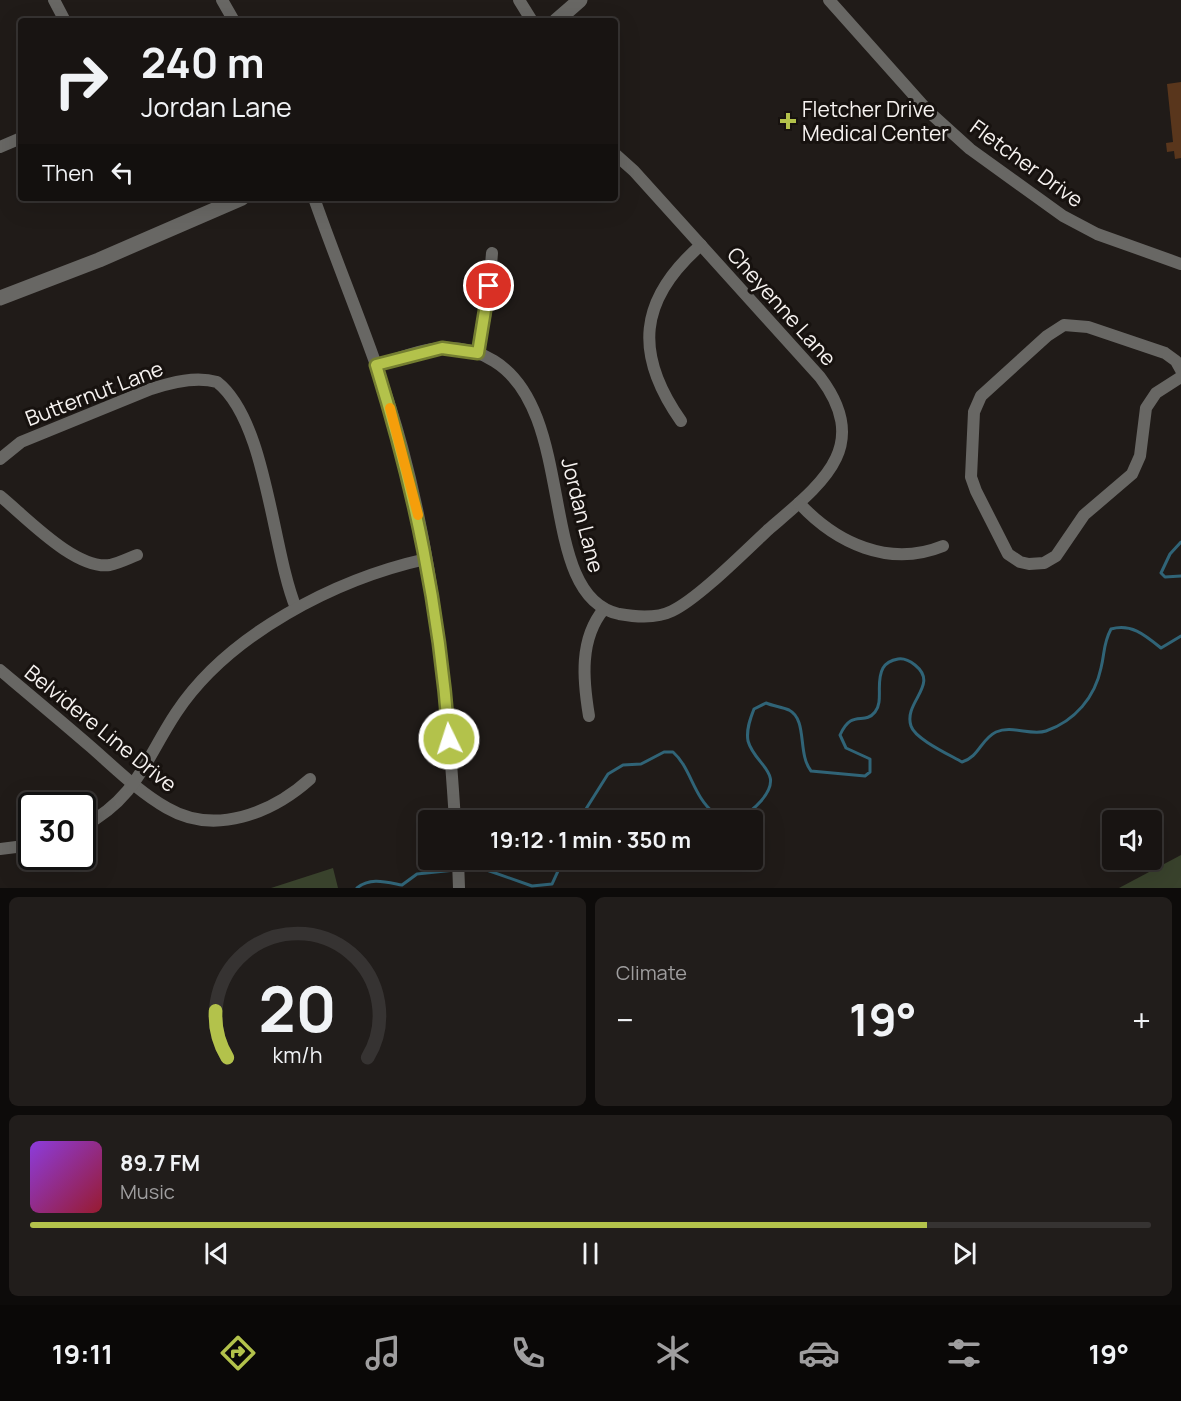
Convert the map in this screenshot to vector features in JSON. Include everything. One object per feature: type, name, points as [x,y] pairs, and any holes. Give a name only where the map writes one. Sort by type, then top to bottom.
[{"type":"street","points":[[54,0],[63,18]]},
{"type":"street","points":[[222,0],[232,18]]},
{"type":"street","points":[[519,0],[530,18]]},
{"type":"street","points":[[559,18],[580,0]]},
{"type":"street","name":"Fletcher Drive","points":[[829,0],[928,111],[970,149],[1063,216],[1088,230],[1181,264]]},
{"type":"street","points":[[0,147],[18,139]]},
{"type":"street","name":"Cheyenne Lane","points":[[618,157],[634,171],[820,377],[836,401],[842,425],[838,453],[832,469],[799,503]]},
{"type":"street","points":[[0,298],[99,260],[235,201]]},
{"type":"street","points":[[316,201],[376,365],[402,446],[426,559],[444,674],[454,810]]},
{"type":"street","points":[[681,421],[656,380],[649,349],[651,321],[658,298],[667,281],[701,245]]},
{"type":"street","points":[[478,353],[488,301],[492,253]]},
{"type":"street","points":[[1181,370],[1176,361],[1165,353],[1088,327],[1064,325],[1047,336],[983,393],[974,412],[970,471],[975,491],[1008,554],[1020,562],[1029,564],[1044,563],[1056,556],[1083,514],[1132,474],[1140,456],[1146,408],[1156,393],[1181,377]]},
{"type":"street","name":"Jordan Lane","points":[[376,365],[436,349],[459,349],[478,353],[514,376],[531,400],[541,429],[572,570],[588,595],[604,609]]},
{"type":"street","name":"Butternut Lane","points":[[0,459],[21,442],[151,389],[169,383],[197,380],[217,382],[233,400],[255,450],[278,534],[287,585],[296,608]]},
{"type":"street","points":[[0,496],[54,541],[82,560],[110,565],[137,555]]},
{"type":"street","points":[[589,716],[584,687],[585,656],[594,624],[604,609],[625,615],[649,616],[679,607],[799,503],[823,527],[849,543],[869,550],[921,553],[943,546]]},
{"type":"street","points":[[96,816],[117,802],[134,784],[146,768],[176,712],[201,681],[245,642],[296,608],[377,574],[426,559]]},
{"type":"street","name":"Belvidere Line Drive","points":[[0,670],[134,784],[168,808],[184,816],[216,820],[234,819],[274,806],[310,779]]},
{"type":"street","points":[[0,849],[18,847]]},
{"type":"street","points":[[458,870],[459,886]]},
{"type":"green space","points":[[1181,855],[1181,888],[1119,888],[1153,870],[1162,870],[1162,865]]},
{"type":"green space","points":[[333,868],[338,888],[271,888]]},
{"type":"building","points":[[1181,82],[1181,158],[1175,159],[1174,151],[1167,152],[1166,143],[1173,142],[1167,84]]},
{"type":"waterway","points":[[1181,542],[1170,554],[1161,573],[1165,577],[1181,576]]},
{"type":"waterway","points":[[752,810],[768,791],[770,776],[748,741],[749,725],[754,709],[766,703],[789,710],[795,715],[801,729],[804,755],[811,771],[865,776],[870,772],[870,759],[846,748],[840,735],[849,722],[867,718],[878,708],[883,668],[894,660],[907,660],[922,672],[924,680],[912,709],[911,726],[926,741],[962,762],[968,760],[996,732],[1002,730],[1046,731],[1075,714],[1094,689],[1111,629],[1131,629],[1161,648],[1181,636]]},
{"type":"waterway","points":[[585,810],[608,774],[623,765],[641,764],[664,752],[673,752],[679,759],[701,799],[711,810]]},
{"type":"waterway","points":[[357,888],[373,881],[402,885],[417,874],[455,870]]},
{"type":"waterway","points":[[487,870],[532,886],[552,884],[558,870]]},
{"type":"slow traffic","points":[[390,408],[402,446],[418,515]]},
{"type":"place","name":"Fletcher Drive Medical Center","points":[[788,121]]},
{"type":"route","points":[[449,739],[444,674],[415,502],[402,446],[376,365],[415,353],[442,348],[478,353],[489,286]]}]
